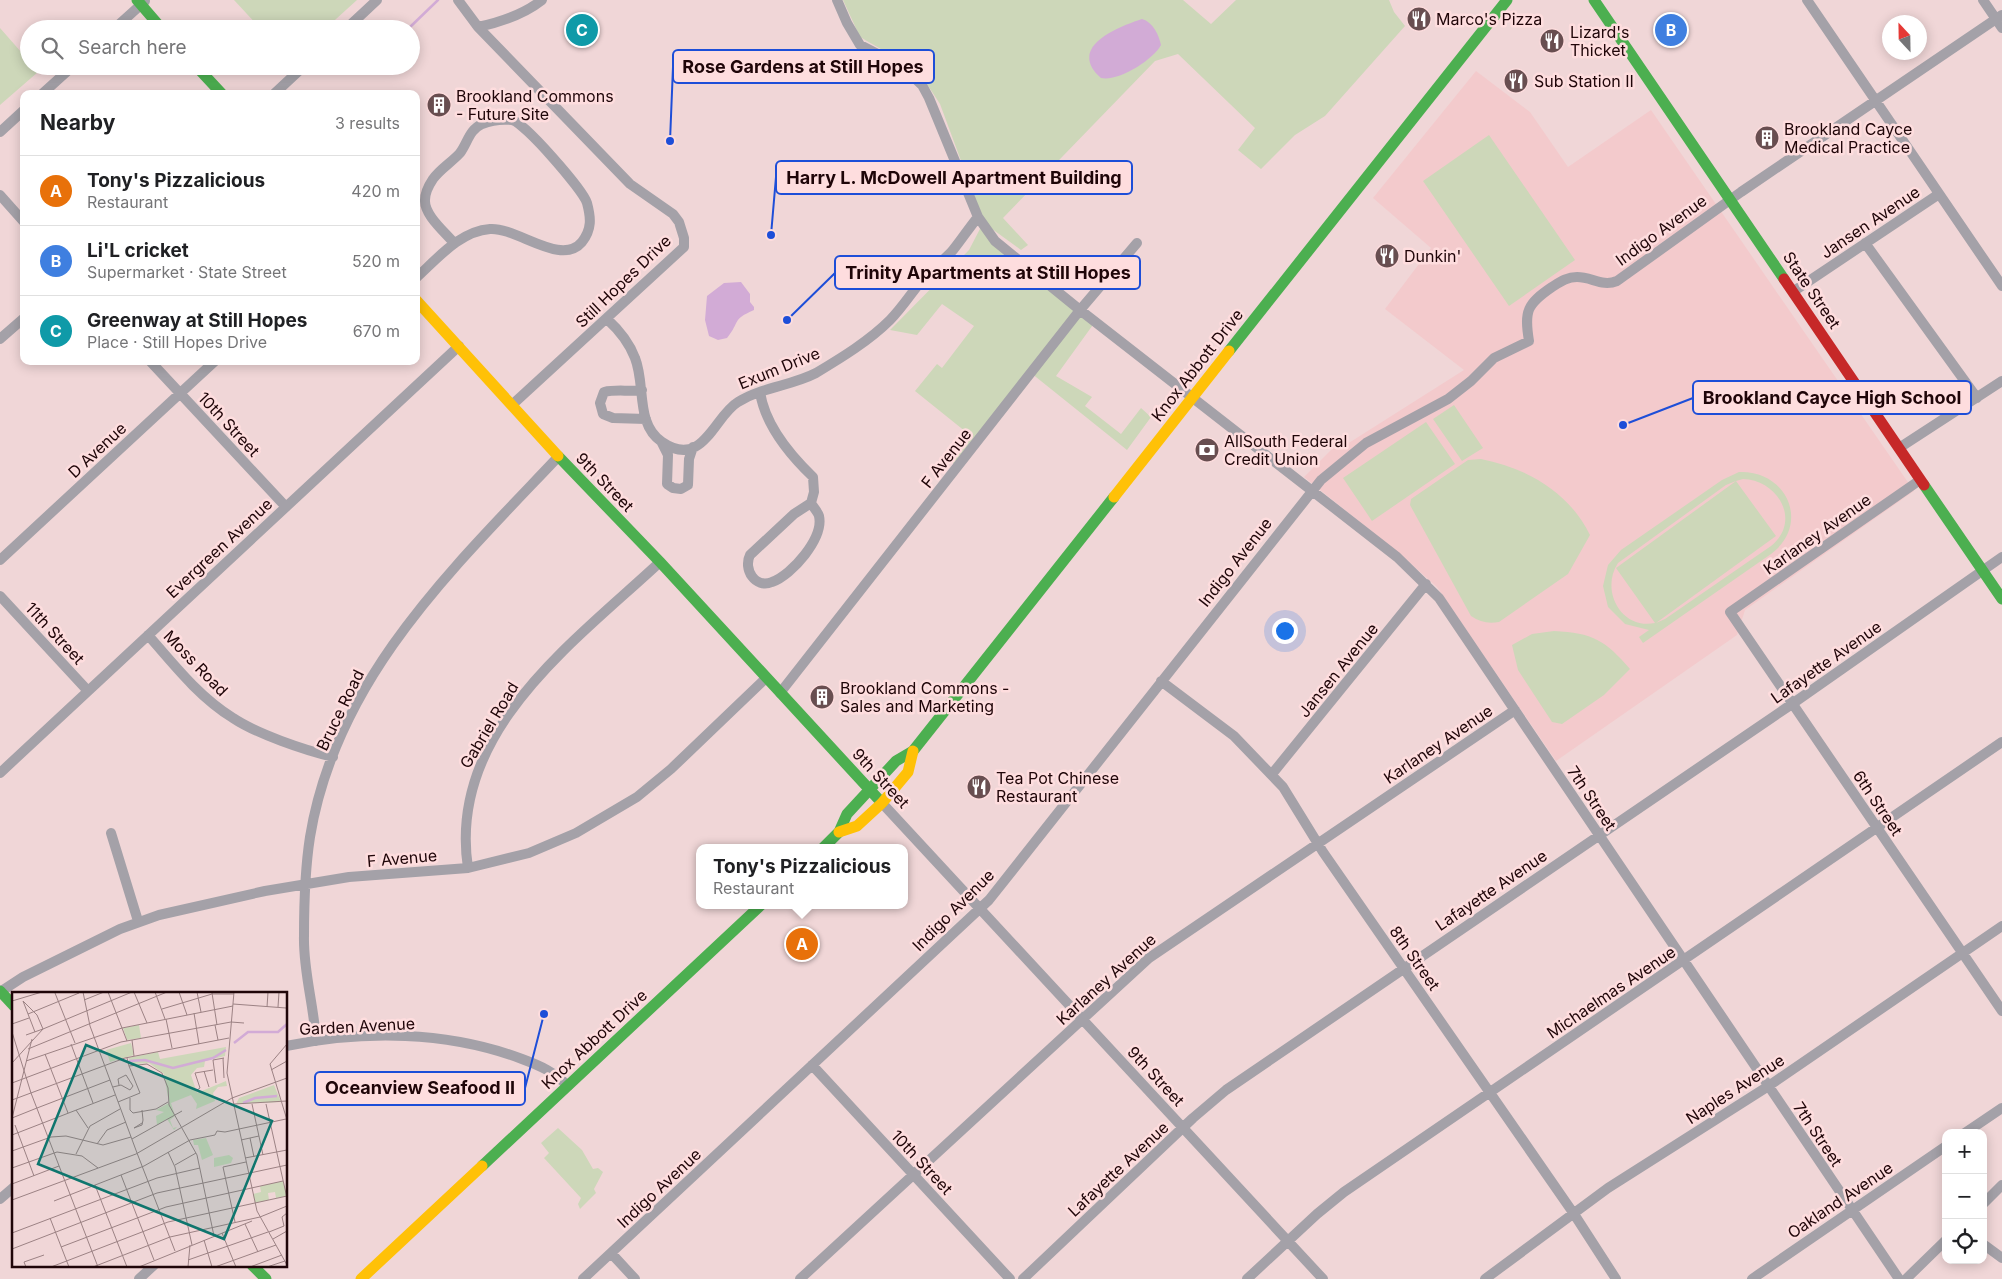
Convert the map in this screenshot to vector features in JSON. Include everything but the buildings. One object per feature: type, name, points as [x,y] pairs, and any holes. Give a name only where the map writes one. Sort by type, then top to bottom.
[{"type":"main road","name":"Knox Abbott Drive","points":[[839,832],[857,826],[882,803],[908,772],[914,751],[1507,0]]},
{"type":"main road","name":"State Street","points":[[1594,0],[2002,599]]},
{"type":"main road","points":[[141,2],[155,20]]},
{"type":"main road","points":[[204,75],[218,90]]},
{"type":"main road","name":"9th Street","points":[[420,304],[513,404],[558,457],[660,562],[882,803]]},
{"type":"main road","name":"Knox Abbott Drive","points":[[827,844],[839,832],[847,814],[896,761],[914,751]]},
{"type":"main road","name":"Knox Abbott Drive","points":[[360,1279],[757,909]]},
{"type":"main road","points":[[0,991],[12,1004]]},
{"type":"main road","points":[[253,1266],[266,1279]]},
{"type":"street","points":[[356,20],[378,0]]},
{"type":"street","name":"Still Hopes Drive","points":[[458,0],[478,27],[630,184],[673,214],[679,222],[684,238],[684,247],[513,404]]},
{"type":"street","points":[[478,27],[504,20],[529,10],[542,0]]},
{"type":"street","points":[[837,0],[847,23],[860,45],[903,67],[922,85],[978,217],[995,241],[1080,310],[1193,396]]},
{"type":"street","points":[[1807,0],[2002,286]]},
{"type":"street","points":[[1983,0],[2000,20]]},
{"type":"street","points":[[123,20],[141,2]]},
{"type":"street","name":"Indigo Avenue","points":[[584,1279],[980,908],[1311,490],[1366,443],[1448,399],[1471,381],[1494,358],[1529,341],[1526,318],[1529,308],[1535,299],[1562,281],[1573,277],[1584,278],[1602,284],[1617,281],[1730,199],[1874,100],[2000,20]]},
{"type":"street","points":[[46,90],[62,75]]},
{"type":"street","points":[[278,90],[294,75]]},
{"type":"street","points":[[0,132],[20,114]]},
{"type":"street","points":[[420,274],[454,244],[474,232],[490,229],[508,230],[550,250],[567,250],[580,244],[588,233],[591,221],[586,201],[577,186],[515,120],[500,119],[482,124],[470,133],[466,145],[434,178],[427,190],[425,202],[429,213],[454,244]]},
{"type":"street","name":"Jansen Avenue","points":[[1794,291],[1939,194]]},
{"type":"street","points":[[0,195],[20,218]]},
{"type":"street","name":"Exum Drive","points":[[693,447],[704,442],[715,430],[725,411],[738,402],[760,392],[786,385],[814,374],[852,351],[889,321],[923,278],[952,251],[978,217]]},
{"type":"street","name":"F Avenue","points":[[780,693],[1080,310],[1137,243]]},
{"type":"street","points":[[1866,243],[1977,398]]},
{"type":"street","points":[[607,319],[619,330],[631,348],[640,375],[646,419],[652,432],[661,442],[668,455],[667,484],[673,488],[681,489],[688,485],[689,459],[693,447],[682,449],[661,442]]},
{"type":"street","points":[[0,339],[20,322]]},
{"type":"street","name":"Evergreen Avenue","points":[[0,773],[459,346]]},
{"type":"street","name":"10th Street","points":[[154,365],[286,506]]},
{"type":"street","name":"D Avenue","points":[[0,560],[211,365]]},
{"type":"street","points":[[1899,448],[2002,381]]},
{"type":"street","points":[[642,390],[604,392],[600,403],[603,414],[613,418],[646,419]]},
{"type":"street","points":[[760,392],[762,405],[782,441],[796,460],[814,477],[814,492],[811,503],[794,514],[750,555],[746,563],[753,579],[763,584],[773,582],[791,568],[810,549],[819,530],[819,515],[811,503]]},
{"type":"street","name":"7th Street","points":[[1193,396],[1397,557],[1426,584],[1460,627],[1683,961],[1899,1279]]},
{"type":"street","name":"Bruce Road","points":[[316,1041],[304,958],[307,884],[311,833],[333,757],[358,700],[408,622],[438,583],[558,457]]},
{"type":"street","name":"Karlaney Avenue","points":[[1730,612],[1920,480]]},
{"type":"street","name":"Lafayette Avenue","points":[[1023,1279],[1226,1090],[1792,704],[2002,557]]},
{"type":"street","name":"Gabriel Road","points":[[468,868],[465,850],[466,818],[471,785],[483,758],[516,702],[536,677],[660,562]]},
{"type":"street","name":"Jansen Avenue","points":[[1272,774],[1426,584]]},
{"type":"street","name":"11th Street","points":[[0,596],[88,691]]},
{"type":"street","name":"6th Street","points":[[1730,612],[2002,1011]]},
{"type":"street","name":"Moss Road","points":[[148,635],[198,691],[232,718],[292,744],[333,757]]},
{"type":"street","name":"F Avenue","points":[[0,991],[34,971],[138,921],[265,891],[349,877],[468,868],[529,853],[576,833],[622,807],[671,769],[766,678]]},
{"type":"street","name":"8th Street","points":[[1161,681],[1234,736],[1272,774],[1574,1214],[1616,1279]]},
{"type":"street","name":"Karlaney Avenue","points":[[800,1279],[1082,1020],[1167,945],[1515,710]]},
{"type":"street","name":"Michaelmas Avenue","points":[[1247,1279],[1344,1192],[2002,742]]},
{"type":"street","name":"9th Street","points":[[882,803],[1322,1279]]},
{"type":"street","points":[[112,833],[138,921]]},
{"type":"street","name":"Naples Avenue","points":[[1485,1279],[1608,1188],[1768,1087],[2002,926]]},
{"type":"street","name":"Garden Avenue","points":[[288,1046],[316,1041],[383,1036],[437,1038],[496,1049],[555,1073],[568,1086]]},
{"type":"street","name":"10th Street","points":[[812,1065],[1010,1279]]},
{"type":"street","points":[[1971,1129],[2002,1108]]},
{"type":"street","name":"Oakland Avenue","points":[[1752,1279],[1942,1149]]},
{"type":"street","points":[[1987,1200],[2002,1185]]},
{"type":"street","points":[[0,1199],[12,1189]]},
{"type":"street","points":[[1906,1279],[1942,1244]]},
{"type":"street","points":[[1987,1247],[2002,1258]]},
{"type":"street","points":[[611,1253],[635,1279]]},
{"type":"street","points":[[139,1279],[153,1266]]},
{"type":"shaded area","points":[[1142,19],[1155,29],[1159,37],[1161,45],[1157,51],[1134,69],[1116,77],[1101,78],[1092,67],[1089,57],[1092,48],[1109,33]]},
{"type":"shaded area","points":[[1476,71],[1530,112],[1568,167],[1651,110],[1914,491],[1745,610],[1737,635],[1556,761],[1437,587],[1401,555],[1304,477],[1339,442],[1344,446],[1464,370],[1385,309],[1431,248],[1373,198]]},
{"type":"shaded area","points":[[741,282],[750,294],[750,302],[754,310],[739,319],[727,338],[718,340],[709,336],[705,320],[707,296],[724,283]]},
{"type":"green space","points":[[234,0],[357,0],[335,20],[253,20]]},
{"type":"green space","points":[[843,0],[1183,0],[1211,24],[1236,0],[1389,0],[1394,12],[1405,26],[1325,116],[1295,135],[1261,169],[1238,150],[1255,128],[1178,54],[1155,61],[1003,218],[1028,245],[1021,250],[988,226],[980,212],[940,104],[925,81],[905,63],[860,37]]},
{"type":"green space","points":[[0,28],[20,51],[20,75],[35,75],[0,105]]},
{"type":"green space","points":[[1489,135],[1575,260],[1509,306],[1423,181]]},
{"type":"green space","points":[[982,225],[1095,322],[1056,376],[1092,397],[1085,406],[1121,434],[1141,408],[1151,417],[1127,450],[1031,373],[958,467],[945,457],[966,432],[915,391],[937,364],[942,368],[974,326],[942,304],[917,335],[890,330],[969,250]]},
{"type":"green space","points":[[1454,405],[1483,448],[1462,461],[1433,419]]},
{"type":"green space","points":[[1426,422],[1455,464],[1372,521],[1343,478]]},
{"type":"green space","points":[[1481,459],[1514,469],[1545,484],[1571,506],[1590,535],[1568,574],[1495,623],[1484,622],[1471,616],[1410,505],[1411,499],[1468,460]]},
{"type":"green space","points":[[1739,472],[1756,474],[1770,480],[1781,489],[1788,501],[1791,514],[1790,528],[1783,542],[1771,554],[1643,643],[1639,637],[1649,630],[1625,624],[1608,607],[1603,586],[1608,565],[1621,550],[1722,480]],"holes":[[[1743,479],[1756,481],[1766,486],[1782,504],[1785,514],[1785,525],[1780,536],[1771,546],[1665,619],[1656,623],[1776,536],[1736,481]],[[1736,481],[1616,568],[1655,623],[1643,624],[1632,620],[1617,606],[1611,585],[1613,574],[1618,563],[1726,485]]]},
{"type":"green space","points":[[1554,631],[1589,636],[1597,640],[1613,651],[1630,669],[1604,695],[1562,724],[1552,722],[1518,670],[1512,645],[1532,634]]},
{"type":"green space","points":[[558,1128],[582,1150],[593,1169],[598,1168],[603,1172],[594,1189],[596,1193],[580,1209],[578,1204],[581,1198],[544,1158],[549,1153],[541,1143]]},
{"type":"waterway","points":[[417,20],[438,0]]},
{"type":"traffic: fast","points":[[137,0],[154,20]]},
{"type":"traffic: fast","points":[[1229,351],[1507,0]]},
{"type":"traffic: fast","points":[[1594,0],[1784,279]]},
{"type":"traffic: fast","points":[[204,75],[218,90]]},
{"type":"traffic: fast","points":[[558,456],[660,562],[882,803]]},
{"type":"traffic: fast","points":[[1924,485],[2002,599]]},
{"type":"traffic: fast","points":[[827,844],[839,832],[847,814],[896,761],[913,751],[1114,497]]},
{"type":"traffic: fast","points":[[482,1166],[757,909]]},
{"type":"traffic: fast","points":[[0,991],[12,1004]]},
{"type":"traffic: fast","points":[[253,1266],[266,1279]]},
{"type":"traffic: slow","points":[[420,304],[558,456]]},
{"type":"traffic: slow","points":[[1114,497],[1229,351]]},
{"type":"traffic: slow","points":[[839,832],[857,826],[882,803],[908,772],[913,751]]},
{"type":"traffic: slow","points":[[361,1279],[482,1166]]},
{"type":"traffic: jam","points":[[1784,279],[1924,485]]},
{"type":"place","name":"Marco's Pizza","points":[[1419,19]]},
{"type":"place","name":"Greenway at Still Hopes","points":[[582,30]]},
{"type":"place","name":"Li'L cricket","points":[[1671,30]]},
{"type":"place","name":"Lizard's Thicket","points":[[1552,41]]},
{"type":"place","name":"Sub Station II","points":[[1516,81]]},
{"type":"place","name":"Brookland Commons - Future Site","points":[[439,105]]},
{"type":"place","name":"Brookland Cayce Medical Practice","points":[[1767,138]]},
{"type":"place","name":"Rose Gardens at Still Hopes","points":[[670,141]]},
{"type":"place","name":"Harry L. McDowell Apartment Building","points":[[771,235]]},
{"type":"place","name":"Dunkin'","points":[[1387,256]]},
{"type":"place","name":"Trinity Apartments at Still Hopes","points":[[787,320]]},
{"type":"place","name":"Brookland Cayce High School","points":[[1623,425]]},
{"type":"place","name":"AllSouth Federal Credit Union","points":[[1207,450]]},
{"type":"place","name":"Brookland Commons - Sales and Marketing","points":[[822,697]]},
{"type":"place","name":"Tea Pot Chinese Restaurant","points":[[979,787]]},
{"type":"place","name":"Tony's Pizzalicious","points":[[802,944]]},
{"type":"place","name":"Oceanview Seafood II","points":[[544,1014]]}]
